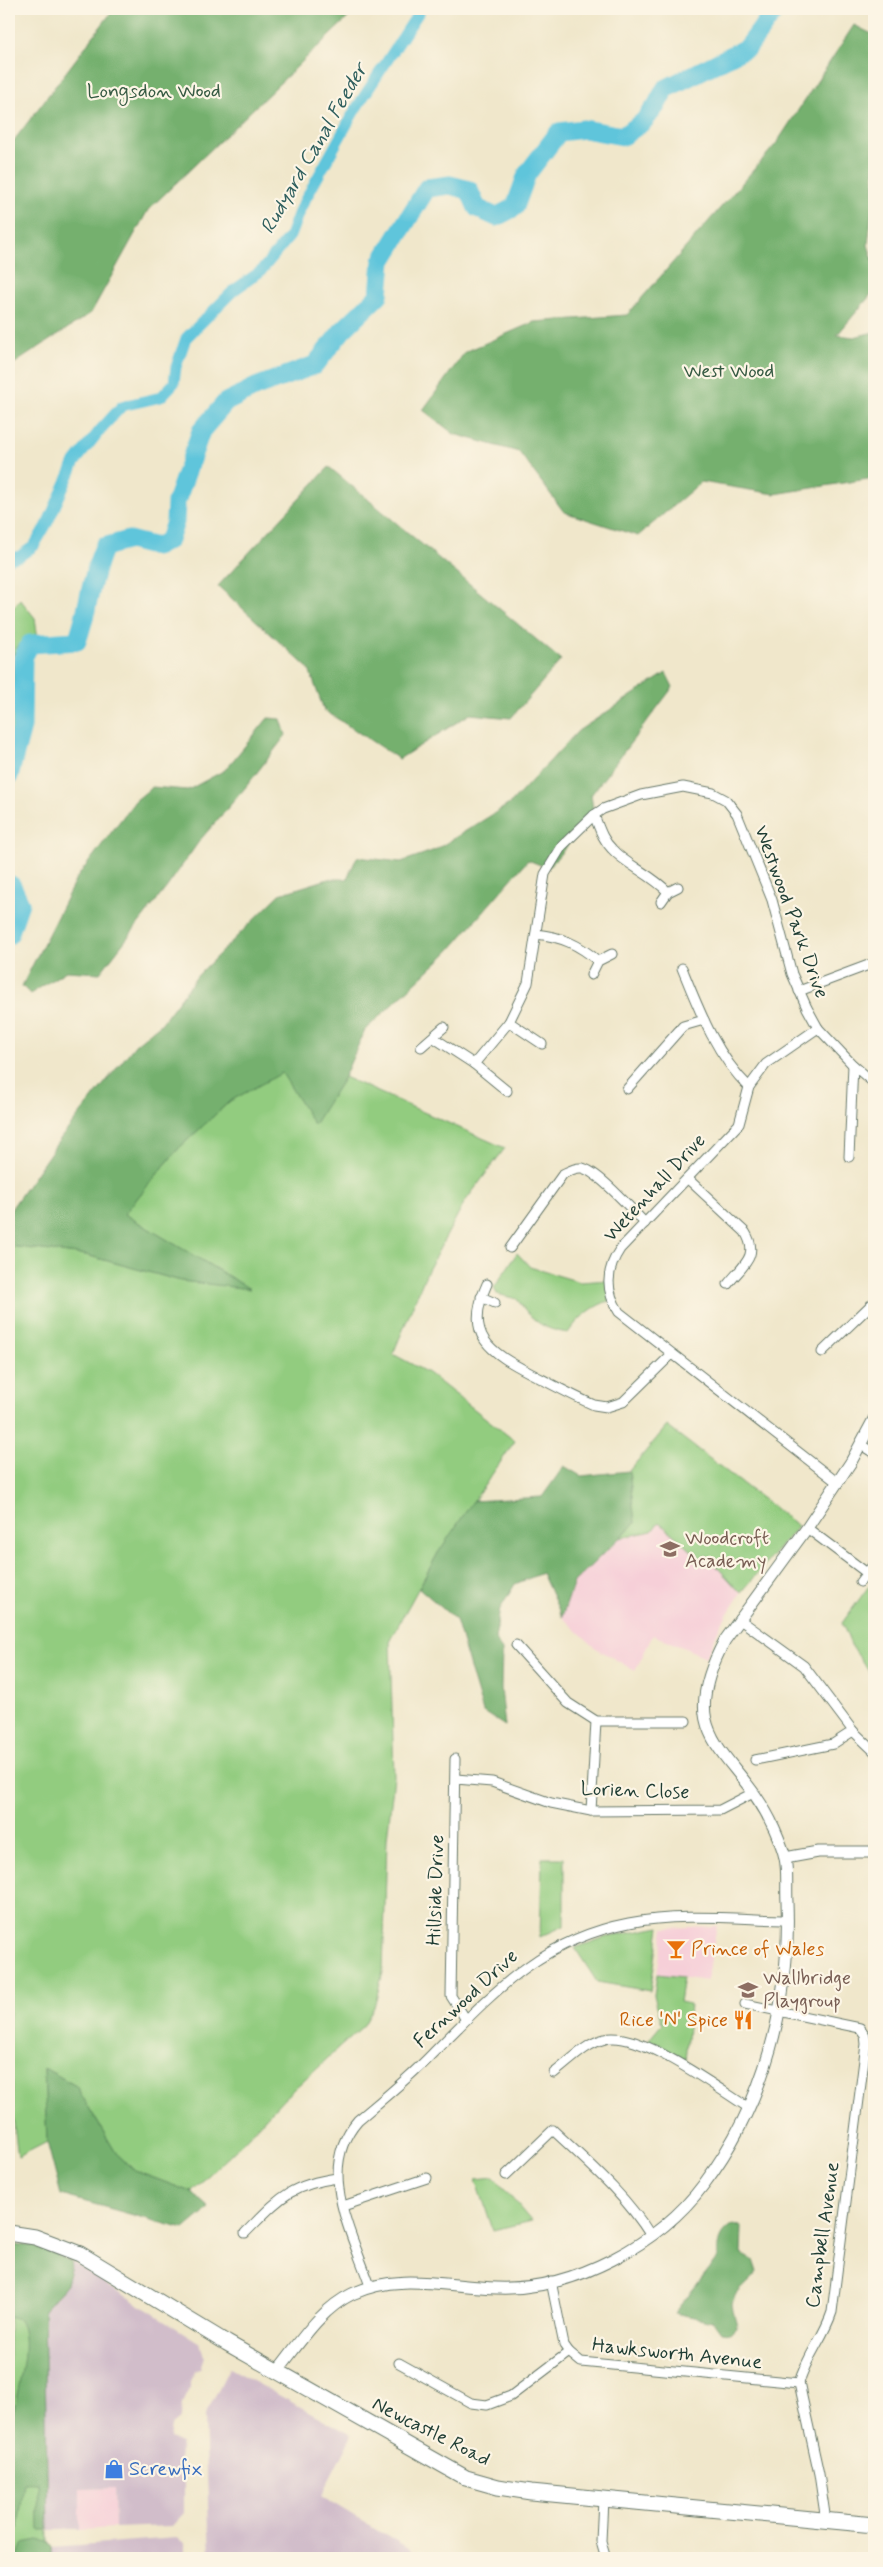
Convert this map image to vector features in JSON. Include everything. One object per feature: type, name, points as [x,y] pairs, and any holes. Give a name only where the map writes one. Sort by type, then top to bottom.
[{"type":"highway","name":"Newcastle Road","points":[[12,2233],[35,2237],[80,2254],[277,2371],[466,2478],[498,2487],[874,2525]]},
{"type":"street","name":"Westwood Park Drive","points":[[474,1064],[508,1022],[528,983],[545,874],[562,846],[594,814],[616,803],[641,795],[683,787],[713,793],[726,800],[738,814],[772,900],[789,966],[799,991],[818,1028],[852,1065],[870,1076],[874,1083]]},
{"type":"street","points":[[594,814],[603,838],[612,850],[650,875],[668,892]]},
{"type":"street","points":[[661,902],[668,892],[678,887]]},
{"type":"street","points":[[536,934],[560,937],[574,943],[598,961]]},
{"type":"street","points":[[591,975],[598,961],[612,954]]},
{"type":"street","points":[[799,991],[874,963]]},
{"type":"street","points":[[682,968],[704,1020],[725,1057],[749,1087]]},
{"type":"street","points":[[627,1089],[684,1026],[704,1020]]},
{"type":"street","points":[[508,1022],[542,1044]]},
{"type":"street","points":[[422,1047],[444,1027]]},
{"type":"street","name":"Wetenhall Drive","points":[[818,1028],[766,1064],[749,1087],[739,1124],[645,1223],[613,1260],[608,1283],[609,1293],[619,1312],[838,1483]]},
{"type":"street","points":[[434,1038],[474,1064],[507,1091]]},
{"type":"street","points":[[849,1157],[852,1065]]},
{"type":"street","points":[[510,1248],[563,1174],[576,1168],[584,1168],[596,1176],[645,1223]]},
{"type":"street","points":[[688,1179],[745,1232],[751,1242],[750,1258],[728,1284]]},
{"type":"street","points":[[487,1284],[481,1297],[477,1322],[482,1336],[493,1351],[502,1359],[594,1405],[607,1407],[623,1402],[672,1354]]},
{"type":"street","points":[[481,1297],[495,1303]]},
{"type":"street","points":[[822,1352],[874,1302]]},
{"type":"street","points":[[277,2371],[324,2313],[337,2303],[370,2286],[403,2281],[523,2288],[601,2265],[651,2236],[680,2212],[704,2186],[725,2154],[749,2108],[767,2061],[780,2012],[786,1974],[788,1920],[785,1858],[767,1814],[753,1793],[722,1755],[710,1736],[705,1716],[705,1696],[715,1660],[739,1619],[838,1483],[874,1419]]},
{"type":"street","points":[[861,1445],[874,1453]]},
{"type":"street","points":[[807,1528],[867,1573]]},
{"type":"street","points":[[860,1582],[873,1565]]},
{"type":"street","points":[[739,1619],[804,1666],[854,1731],[874,1751]]},
{"type":"street","points":[[516,1645],[568,1703],[596,1721],[686,1721]]},
{"type":"street","points":[[591,1811],[596,1721]]},
{"type":"street","points":[[755,1760],[833,1744],[854,1731]]},
{"type":"street","name":"Hillside Drive","points":[[455,1759],[450,1996],[466,2018]]},
{"type":"street","name":"Lorien Close","points":[[456,1778],[492,1782],[551,1803],[591,1811],[720,1810],[753,1793]]},
{"type":"street","points":[[785,1858],[818,1852],[874,1852]]},
{"type":"street","name":"Fernwood Drive","points":[[370,2286],[343,2206],[337,2178],[340,2147],[348,2132],[430,2056],[466,2018],[540,1956],[594,1932],[631,1922],[663,1919],[788,1920]]},
{"type":"street","points":[[745,2004],[780,2012]]},
{"type":"street","name":"Campbell Avenue","points":[[780,2012],[860,2028],[866,2035],[832,2312],[826,2328],[802,2369],[799,2383]]},
{"type":"street","points":[[554,2073],[592,2044],[604,2039],[627,2038],[662,2054],[749,2108]]},
{"type":"street","points":[[506,2175],[553,2130],[615,2189],[639,2216],[651,2236]]},
{"type":"street","points":[[245,2233],[288,2192],[305,2185],[337,2178]]},
{"type":"street","points":[[343,2206],[427,2178]]},
{"type":"street","name":"Hawksworth Avenue","points":[[551,2281],[562,2336],[569,2352],[581,2362],[799,2383]]},
{"type":"street","points":[[399,2363],[471,2403],[487,2405],[511,2396],[569,2352]]},
{"type":"street","points":[[799,2383],[819,2474],[826,2520]]},
{"type":"street","points":[[603,2499],[601,2541],[606,2558]]},
{"type":"shaded area","name":"Woodcroft Academy","points":[[667,1426],[798,1526],[741,1593],[721,1624],[706,1657],[653,1635],[635,1671],[596,1648],[562,1617],[542,1573]]},
{"type":"shaded area","points":[[717,1926],[707,1981],[657,1974],[664,1928]]},
{"type":"shaded area","points":[[72,2262],[200,2343],[204,2356],[200,2369],[196,2370],[190,2381],[190,2387],[182,2403],[181,2418],[171,2426],[169,2438],[180,2443],[179,2466],[184,2472],[184,2513],[172,2526],[115,2528],[114,2488],[80,2489],[80,2530],[48,2530],[44,2310],[65,2287]]},
{"type":"shaded area","points":[[229,2368],[352,2435],[321,2496],[424,2558],[210,2558],[205,2416]]},
{"type":"shaded area","points":[[114,2488],[115,2528],[80,2530],[79,2489]]},
{"type":"shaded area","points":[[176,2538],[185,2543],[186,2558],[52,2558],[52,2547]]},
{"type":"green space","name":"Longsdon Wood","points":[[114,9],[357,9],[148,210],[91,313],[9,367],[9,147]]},
{"type":"green space","name":"West Wood","points":[[854,25],[874,35],[874,203],[868,245],[874,263],[874,291],[837,335],[854,337],[874,332],[874,478],[775,494],[701,482],[638,536],[564,512],[519,452],[454,434],[423,410],[465,352],[534,322],[627,315],[776,144]]},
{"type":"green space","points":[[329,467],[561,660],[511,718],[470,714],[399,759],[324,710],[309,669],[218,586]]},
{"type":"green space","points":[[20,599],[35,618],[38,639],[18,646],[12,657],[16,720],[9,757],[9,613]]},
{"type":"green space","points":[[666,673],[673,687],[591,795],[594,815],[548,868],[528,860],[448,952],[365,1030],[344,1077],[314,1125],[282,1073],[230,1101],[179,1148],[124,1214],[250,1289],[181,1281],[86,1255],[9,1246],[9,1212],[60,1139],[136,1044],[161,1024],[198,975],[280,894],[328,879],[347,879],[357,857],[401,862],[435,850],[511,803],[578,731]]},
{"type":"green space","points":[[268,718],[281,719],[286,735],[245,788],[200,840],[167,887],[100,973],[66,971],[30,994],[22,986],[76,879],[135,801],[152,787],[188,790],[225,770]]},
{"type":"green space","points":[[282,1072],[314,1124],[344,1077],[505,1148],[464,1203],[426,1274],[393,1354],[428,1373],[515,1441],[438,1553],[390,1640],[394,1777],[387,1839],[383,1972],[374,2007],[364,2025],[283,2099],[243,2142],[191,2192],[135,2171],[116,2153],[76,2086],[44,2068],[47,2142],[18,2157],[14,2125],[12,2080],[9,2080],[9,1246],[86,1255],[181,1281],[248,1288],[124,1214],[179,1148],[230,1101]]},
{"type":"green space","points":[[517,1253],[530,1267],[580,1282],[609,1280],[611,1300],[598,1305],[587,1313],[568,1333],[544,1326],[528,1313],[517,1299],[497,1294],[494,1288]]},
{"type":"green space","points":[[667,1426],[798,1526],[741,1593],[706,1555],[701,1559],[659,1522],[652,1531],[620,1538],[635,1523],[629,1471]]},
{"type":"green space","points":[[564,1466],[581,1476],[629,1471],[635,1523],[574,1582],[562,1617],[542,1573],[515,1584],[500,1609],[495,1638],[502,1651],[501,1688],[505,1726],[483,1712],[456,1620],[419,1588],[438,1553],[473,1501],[542,1497]]},
{"type":"green space","points":[[874,1579],[874,1679],[851,1645],[842,1623]]},
{"type":"green space","points":[[542,1858],[564,1858],[564,1926],[540,1937]]},
{"type":"green space","points":[[660,1927],[650,1991],[597,1982],[575,1948],[603,1938]]},
{"type":"green space","points":[[657,1974],[683,1977],[679,2002],[690,2004],[685,2062],[647,2042],[662,2024],[654,1995]]},
{"type":"green space","points":[[44,2068],[76,2086],[116,2153],[135,2171],[191,2192],[209,2208],[184,2229],[61,2195],[47,2142]]},
{"type":"green space","points":[[494,2177],[531,2221],[493,2230],[476,2179]]},
{"type":"green space","points":[[734,2224],[742,2227],[741,2254],[753,2260],[757,2272],[733,2299],[732,2306],[737,2327],[731,2333],[721,2332],[713,2321],[674,2313],[718,2258],[720,2238]]},
{"type":"green space","points":[[9,2244],[34,2246],[72,2262],[65,2287],[44,2310],[48,2541],[52,2547],[52,2558],[9,2558]]},
{"type":"green space","points":[[9,2244],[34,2246],[72,2262],[65,2287],[44,2310],[48,2530],[39,2530],[38,2483],[24,2483],[18,2529],[11,2495],[8,2462],[10,2426],[24,2358],[24,2342],[22,2328],[17,2318],[9,2318]]},
{"type":"green space","points":[[38,2540],[48,2542],[52,2547],[52,2558],[17,2558],[23,2543]]},
{"type":"waterway","name":"Rudyard Canal Feeder","points":[[9,559],[20,556],[34,546],[48,522],[75,462],[101,429],[122,406],[161,397],[174,383],[176,367],[186,338],[233,291],[261,271],[290,236],[300,209],[355,110],[421,9]]},
{"type":"waterway","points":[[9,776],[22,727],[23,658],[30,644],[77,641],[99,558],[104,547],[129,540],[156,547],[169,540],[175,522],[176,502],[201,431],[226,402],[256,387],[315,365],[342,331],[379,295],[382,261],[427,188],[450,185],[469,190],[477,208],[496,217],[515,207],[527,174],[559,132],[584,129],[623,136],[643,122],[656,106],[665,89],[748,47],[776,9]]},
{"type":"waterway","points":[[9,884],[12,886],[20,903],[9,935]]},
{"type":"place","name":"Woodcroft Academy","points":[[670,1549]]},
{"type":"place","name":"Prince of Wales","points":[[676,1949]]},
{"type":"place","name":"Wallbridge Playgroup","points":[[748,1990]]},
{"type":"place","name":"Rice 'N' Spice","points":[[743,2020]]},
{"type":"place","name":"Screwfix","points":[[114,2469]]}]
